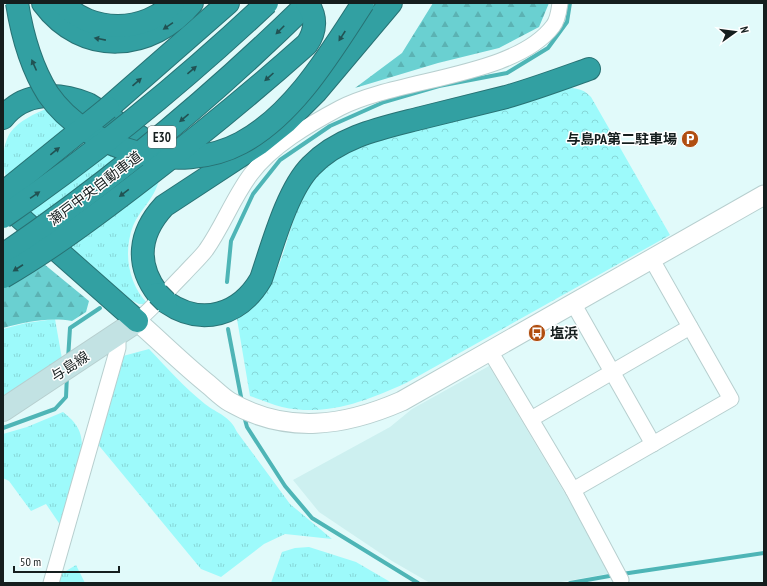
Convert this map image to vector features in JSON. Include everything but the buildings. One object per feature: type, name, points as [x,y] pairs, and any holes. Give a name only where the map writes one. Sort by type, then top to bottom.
[{"type":"highway","points":[[17,3],[22,29],[32,61],[48,94],[60,109],[87,131],[117,146],[158,156],[181,157],[213,154],[228,149],[242,143],[265,126],[295,98],[312,78],[363,3]]},
{"type":"highway","points":[[43,3],[59,20],[71,29],[87,37],[121,42],[138,40],[154,34],[181,15],[192,3]]},
{"type":"highway","points":[[63,3],[77,15],[89,21],[116,26],[130,25],[157,16],[173,3]]},
{"type":"highway","points":[[137,321],[17,215],[3,194],[108,108],[228,3]]},
{"type":"highway","name":"E30","points":[[3,217],[41,190],[146,109],[236,33],[267,3]]},
{"type":"highway","points":[[3,277],[88,221],[156,170],[262,84],[307,44],[315,27],[314,17],[307,3]]},
{"type":"highway","name":"瀬戸中央自動車道","points":[[3,255],[58,218],[137,158],[206,100],[256,54],[307,3]]},
{"type":"highway","points":[[390,3],[316,92],[286,122],[260,143],[231,160],[164,206],[149,225],[144,244],[143,261],[146,273],[162,298],[185,312],[209,315],[228,310],[245,300],[261,279],[291,198],[300,180],[311,166],[341,144],[375,130],[508,96],[545,85],[589,69]]},
{"type":"highway","points":[[3,118],[17,105],[30,99],[44,95],[59,95],[74,98],[88,104],[166,153],[184,162],[199,165],[214,165],[231,160]]},
{"type":"main road","name":"与島線","points":[[3,410],[137,321]]},
{"type":"street","points":[[560,3],[554,25],[533,46],[507,59],[408,85],[346,105],[319,119],[267,156],[251,174],[238,193],[206,251],[149,311],[137,321],[199,378],[230,402],[250,411],[278,420],[308,424],[325,424],[356,419],[402,401],[764,195]]},
{"type":"street","points":[[573,490],[731,399],[651,258]]},
{"type":"street","points":[[573,303],[653,444]]},
{"type":"street","points":[[531,418],[690,327]]},
{"type":"street","points":[[52,583],[118,348],[118,335]]},
{"type":"street","points":[[490,351],[573,490],[619,576]]},
{"type":"shaded area","points":[[489,366],[613,573],[555,583],[430,583],[392,561],[319,512],[293,480],[390,427],[412,409]]},
{"type":"green space","points":[[433,3],[549,3],[539,27],[499,48],[438,63],[355,88],[402,53]]},
{"type":"green space","points":[[559,87],[584,91],[591,97],[670,235],[406,383],[376,396],[346,406],[330,409],[299,410],[282,407],[250,396],[237,319],[252,308],[263,295],[272,280],[303,196],[317,172],[339,156],[363,144]]},
{"type":"green space","points":[[48,108],[149,162],[159,180],[154,193],[139,214],[133,226],[128,246],[129,267],[132,277],[141,296],[148,304],[139,304],[131,300],[59,239],[24,206],[9,186],[6,179],[4,155],[10,133],[18,124]]},
{"type":"green space","points":[[44,264],[89,301],[86,312],[72,321],[46,320],[3,328],[3,287],[34,268]]},
{"type":"green space","points":[[55,319],[62,359],[3,401],[3,329],[26,323]]},
{"type":"green space","points":[[149,349],[197,398],[231,422],[290,504],[332,539],[285,534],[264,544],[221,577],[201,569],[96,442],[123,356]]},
{"type":"green space","points":[[63,412],[78,429],[82,439],[82,453],[61,526],[46,504],[31,511],[9,481],[3,478],[3,434],[27,427]]},
{"type":"green space","points":[[309,547],[356,562],[392,583],[271,583],[282,552],[295,548]]},
{"type":"green space","points":[[76,565],[85,583],[59,583],[61,574]]},
{"type":"waterway","points":[[227,282],[231,241],[253,194],[280,160],[330,126],[384,102],[439,86],[507,73],[548,48],[567,22],[570,3]]},
{"type":"waterway","points":[[68,359],[70,328],[100,308]]},
{"type":"waterway","points":[[228,329],[242,402]]},
{"type":"waterway","points":[[3,428],[55,409],[66,397],[67,375]]},
{"type":"waterway","points":[[244,416],[247,427],[285,486],[312,518],[418,583]]},
{"type":"waterway","points":[[622,574],[764,553]]},
{"type":"waterway","points":[[570,583],[615,575]]},
{"type":"railway","points":[[3,225],[74,174],[143,120],[273,3]]},
{"type":"railway","points":[[3,248],[55,213],[162,131],[298,3]]},
{"type":"place","name":"与島PA第二駐車場","points":[[690,139]]},
{"type":"place","name":"塩浜","points":[[537,333]]}]
